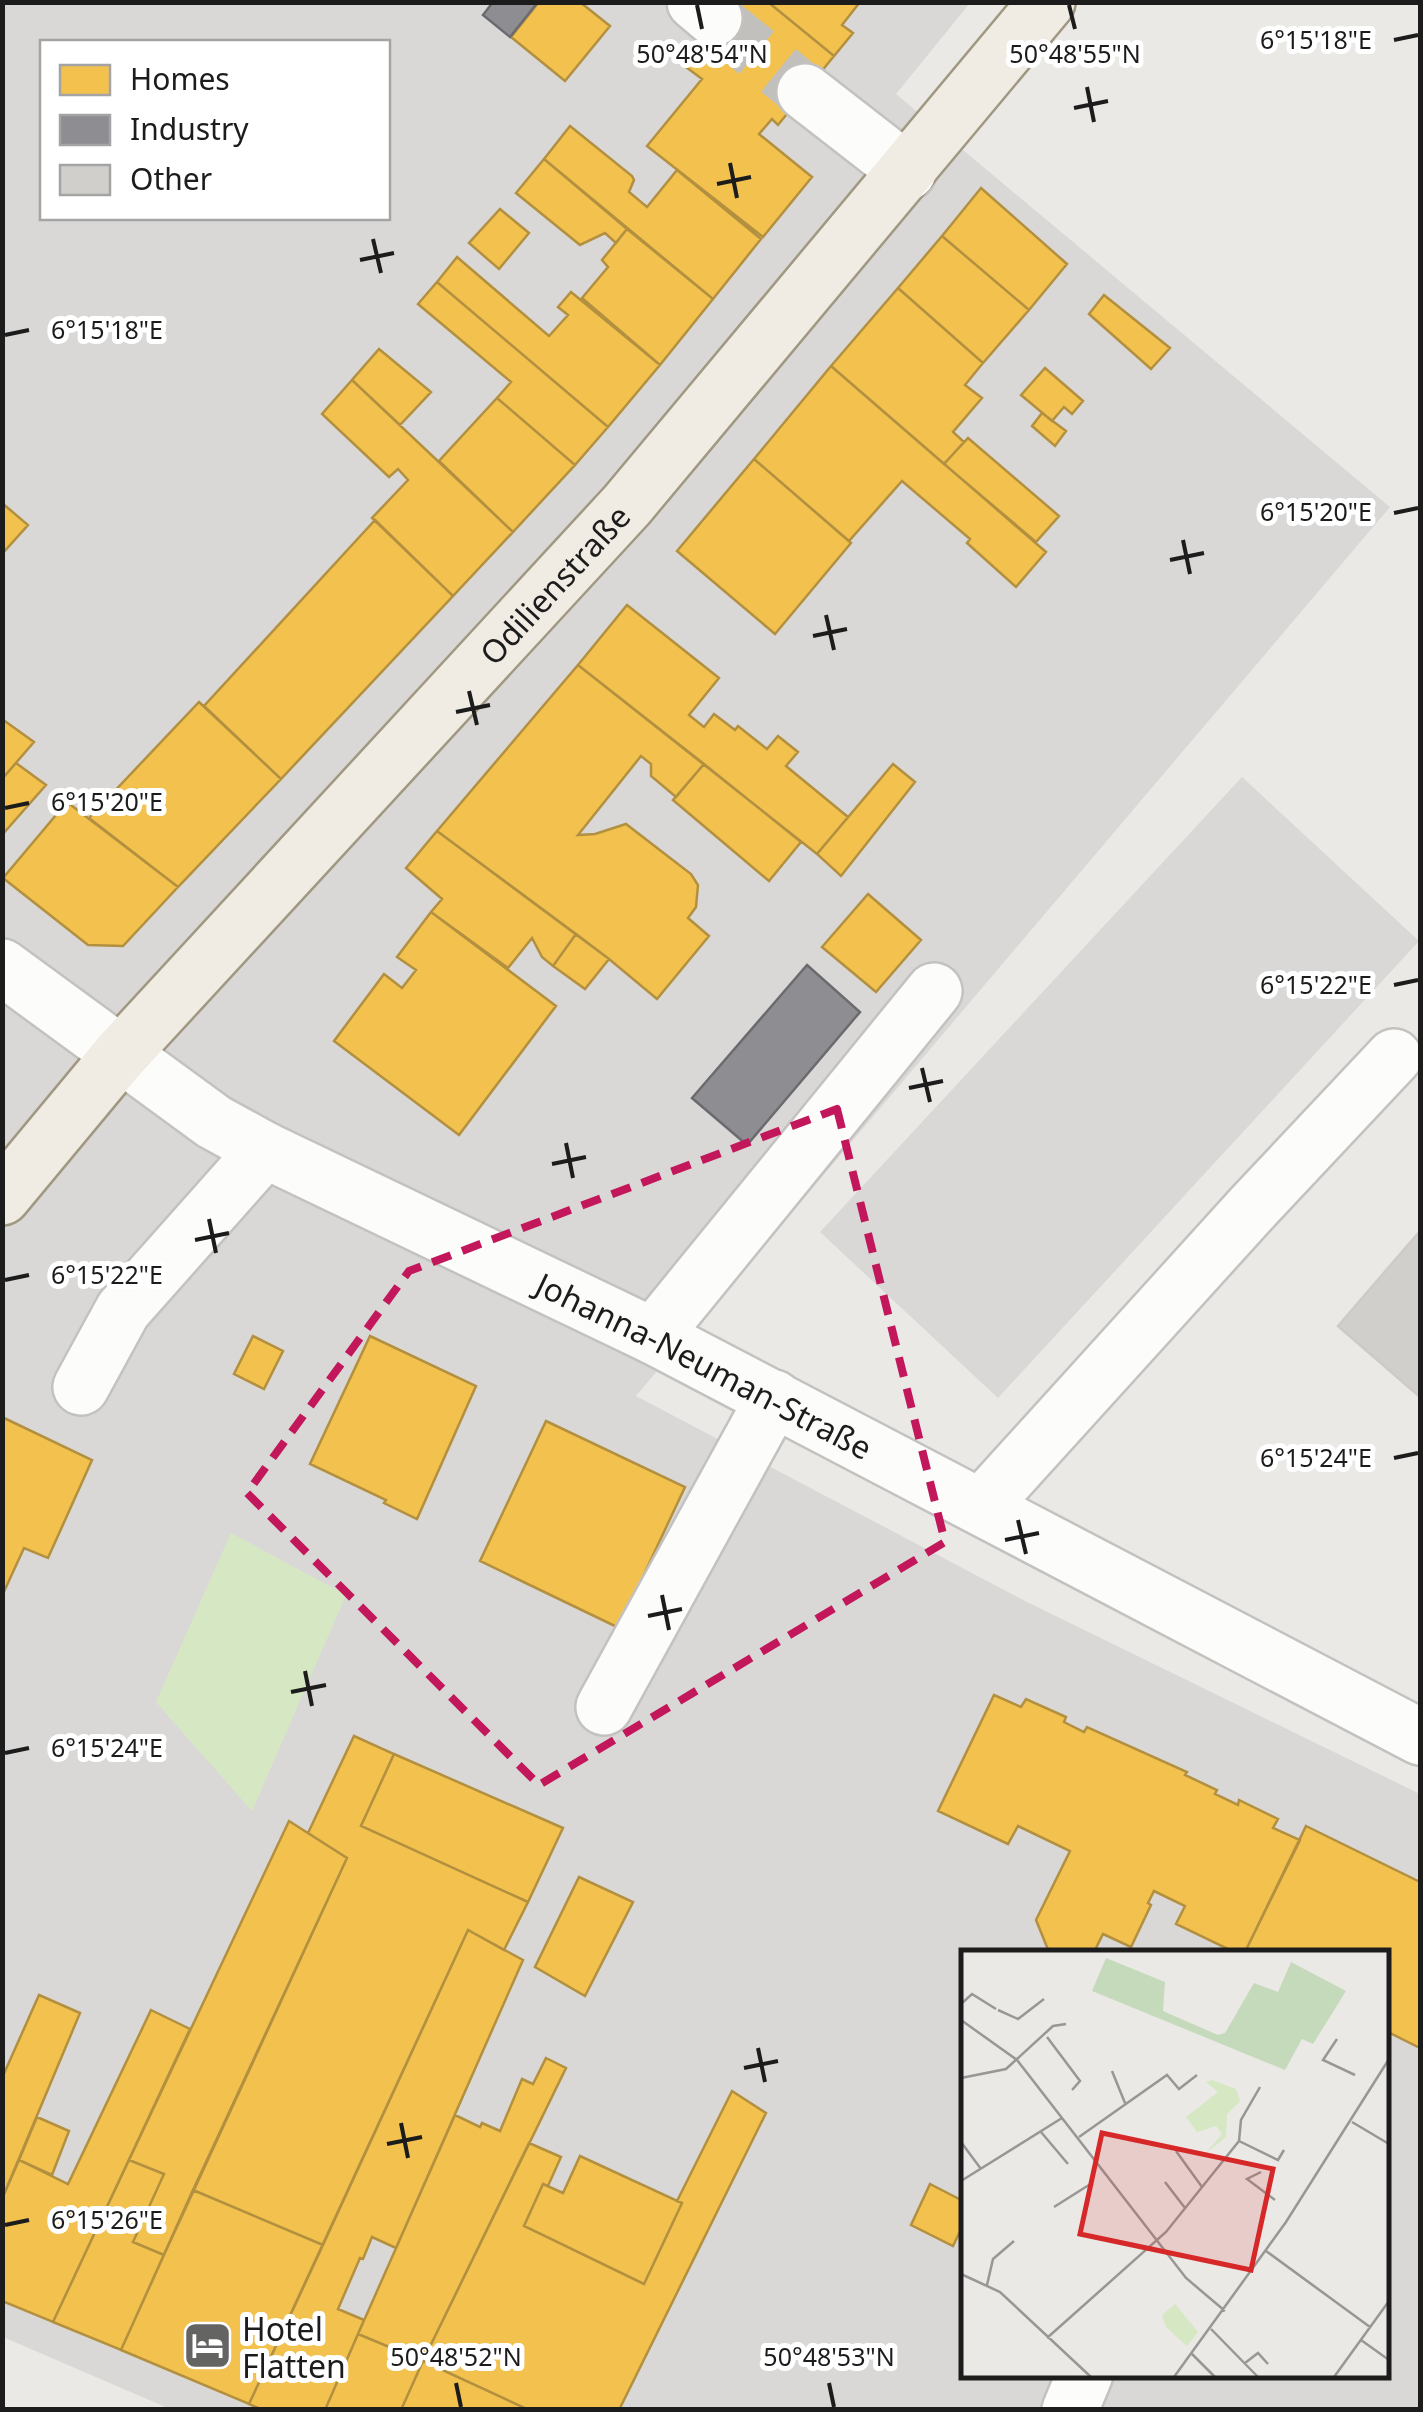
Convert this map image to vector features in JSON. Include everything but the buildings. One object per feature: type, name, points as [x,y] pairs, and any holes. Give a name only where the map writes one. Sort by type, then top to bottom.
[{"type":"main road","name":"Odilienstraße","points":[[2,1197],[120,1055],[627,505],[1047,2]]},
{"type":"street","points":[[805,92],[908,172]]},
{"type":"street","name":"Johanna-Neuman-Straße","points":[[2,968],[214,1122],[265,1150],[653,1336],[1420,1737]]},
{"type":"street","points":[[653,1336],[934,991]]},
{"type":"street","points":[[981,1507],[1394,1057]]},
{"type":"street","points":[[82,1388],[123,1310],[265,1150]]},
{"type":"street","points":[[604,1707],[774,1398]]},
{"type":"street","points":[[1070,2410],[1084,2377]]},
{"type":"highlighted area","points":[[837,1109],[945,1542],[539,1785],[247,1493],[409,1271]]},
{"type":"shaded area","points":[[3,3],[970,3],[896,94],[1390,507],[636,1396],[1025,1601],[1420,1794],[1420,2409],[170,2409],[3,2337]]},
{"type":"shaded area","points":[[1242,777],[1419,941],[998,1398],[820,1232]]},
{"type":"shaded area","points":[[150,1495],[228,1529],[159,1693],[80,1659]]},
{"type":"shaded area","points":[[774,2118],[871,2165],[853,2204],[953,2253],[876,2409],[857,2409],[778,2370],[758,2410],[722,2409],[650,2374]]},
{"type":"shaded area","points":[[1121,2377],[1318,2377],[1304,2409],[1107,2409]]},
{"type":"green space","points":[[231,1533],[346,1595],[252,1811],[156,1702]]},
{"type":"tunnel","points":[[714,18],[805,92]]},
{"type":"place","name":"Hotel Flatten","points":[[207,2346]]}]
